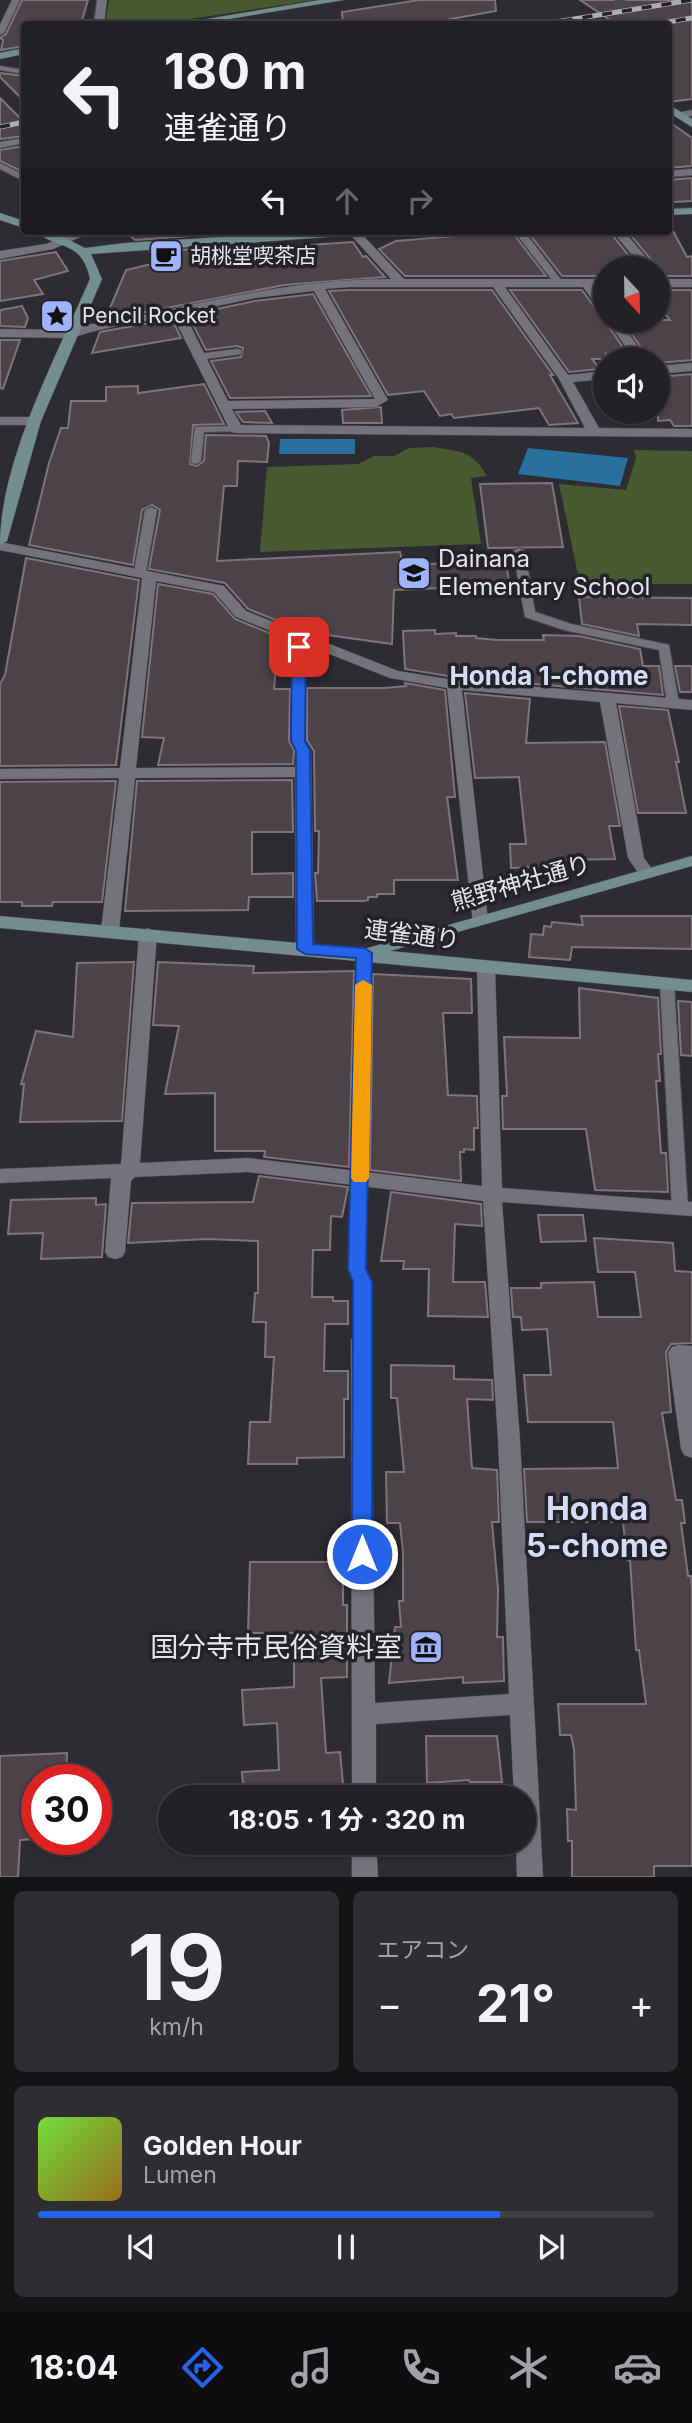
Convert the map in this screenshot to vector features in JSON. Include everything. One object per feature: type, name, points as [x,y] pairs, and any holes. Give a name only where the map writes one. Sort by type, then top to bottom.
[{"type":"main road","points":[[202,21],[339,0]]},
{"type":"main road","points":[[0,56],[21,52]]},
{"type":"main road","points":[[673,111],[692,124]]},
{"type":"main road","points":[[672,212],[692,211]]},
{"type":"main road","points":[[0,216],[21,224]]},
{"type":"main road","points":[[0,541],[34,421],[96,279],[94,264],[86,251],[51,235]]},
{"type":"main road","points":[[86,251],[278,235]]},
{"type":"main road","name":"熊野神社通り","points":[[364,953],[692,861]]},
{"type":"main road","name":"連雀通り","points":[[0,922],[364,953],[486,968],[692,986]]},
{"type":"street","points":[[99,21],[102,0]]},
{"type":"street","points":[[0,255],[49,247],[78,235]]},
{"type":"street","points":[[357,235],[401,283]]},
{"type":"street","points":[[621,235],[639,256]]},
{"type":"street","points":[[670,282],[692,283]]},
{"type":"street","points":[[496,283],[565,379],[594,432]]},
{"type":"street","points":[[586,283],[593,292]]},
{"type":"street","points":[[0,333],[74,332],[255,294],[317,286],[593,283]]},
{"type":"street","points":[[223,405],[376,403],[382,400],[317,286]]},
{"type":"street","points":[[177,311],[236,429],[692,433]]},
{"type":"street","points":[[670,369],[692,368]]},
{"type":"street","points":[[565,379],[593,376]]},
{"type":"street","points":[[0,421],[34,421]]},
{"type":"street","points":[[0,546],[219,589],[241,614],[395,675],[454,685],[692,705]]},
{"type":"street","points":[[110,930],[145,573]]},
{"type":"street","points":[[454,685],[479,920]]},
{"type":"street","points":[[607,699],[636,858],[647,873]]},
{"type":"street","points":[[303,751],[305,949]]},
{"type":"street","points":[[0,774],[302,772]]},
{"type":"street","points":[[115,1252],[121,1178],[130,1170],[148,934]]},
{"type":"street","points":[[486,968],[492,1194],[509,1440],[530,1877]]},
{"type":"street","points":[[0,1176],[248,1164],[492,1194],[686,1209]]},
{"type":"street","points":[[361,1340],[364,1785]]},
{"type":"street","points":[[692,1354],[679,1353],[692,1449]]},
{"type":"street","points":[[363,1714],[521,1704]]},
{"type":"street","points":[[364,1855],[365,1877]]},
{"type":"lane","points":[[0,33],[16,0]]},
{"type":"lane","points":[[0,68],[21,72]]},
{"type":"lane","points":[[673,111],[692,113]]},
{"type":"lane","points":[[0,145],[21,142]]},
{"type":"lane","points":[[0,166],[21,176]]},
{"type":"lane","points":[[672,174],[692,172]]},
{"type":"lane","points":[[522,235],[559,283]]},
{"type":"lane","points":[[198,357],[237,352]]},
{"type":"lane","points":[[196,461],[199,429],[236,429]]},
{"type":"lane","points":[[145,573],[151,510]]},
{"type":"lane","points":[[519,551],[529,614],[568,627],[665,648],[673,704]]},
{"type":"lane","points":[[299,639],[298,741],[303,751]]},
{"type":"lane","points":[[361,1340],[362,1282],[357,1269],[364,953]]},
{"type":"lane","points":[[667,984],[686,1209]]},
{"type":"green space","points":[[109,0],[316,0],[177,21],[106,21]]},
{"type":"green space","points":[[434,447],[466,454],[477,462],[487,476],[471,478],[481,544],[260,552],[267,467],[358,464],[374,456],[394,456],[409,448]]},
{"type":"green space","points":[[634,450],[692,451],[692,584],[580,584],[559,484],[626,490],[636,458]]},
{"type":"water","points":[[280,439],[355,439],[355,454],[279,454]]},
{"type":"water","points":[[528,448],[628,458],[620,486],[518,474]]},
{"type":"building","points":[[22,0],[88,0],[82,21],[21,21],[21,47],[1,50],[3,40],[0,38],[6,34]]},
{"type":"building","points":[[419,0],[495,0],[496,11],[440,21],[343,21],[342,12]]},
{"type":"building","points":[[580,0],[692,0],[692,99],[672,102],[672,21],[612,21]]},
{"type":"building","points":[[0,73],[21,76],[21,98],[0,77]]},
{"type":"building","points":[[0,98],[21,119],[21,136],[0,139]]},
{"type":"building","points":[[672,124],[692,138],[692,166],[672,168]]},
{"type":"building","points":[[21,146],[21,169],[0,161],[0,150]]},
{"type":"building","points":[[692,178],[692,201],[674,202],[672,180]]},
{"type":"building","points":[[673,231],[687,257],[692,256],[692,276],[670,276],[670,256],[648,256],[630,235],[672,235]]},
{"type":"building","points":[[129,235],[205,235],[135,240]]},
{"type":"building","points":[[469,235],[514,235],[546,276],[405,276],[379,249],[396,241]]},
{"type":"building","points":[[530,235],[612,235],[629,256],[593,256],[593,276],[562,276]]},
{"type":"building","points":[[353,242],[363,257],[366,256],[385,277],[284,285],[105,320],[126,270],[160,262],[150,252],[222,247],[223,251]]},
{"type":"building","points":[[56,252],[68,271],[34,280],[43,294],[0,301],[0,261]]},
{"type":"building","points":[[492,290],[553,375],[550,375],[578,423],[549,425],[539,408],[454,418],[451,414],[440,416],[424,391],[388,395],[329,291]]},
{"type":"building","points":[[510,290],[582,290],[593,305],[593,333],[613,333],[623,347],[593,347],[593,370],[569,372]]},
{"type":"building","points":[[670,290],[692,290],[692,360],[670,362],[670,347],[641,347],[631,333],[670,333]]},
{"type":"building","points":[[313,294],[371,396],[230,398],[211,361],[241,357],[243,348],[237,346],[206,350],[188,315],[255,301]]},
{"type":"building","points":[[22,306],[28,318],[25,327],[0,326],[0,310]]},
{"type":"building","points":[[172,319],[181,338],[92,353],[100,332]]},
{"type":"building","points":[[0,340],[20,340],[3,389],[0,388]]},
{"type":"building","points":[[692,374],[692,426],[674,426],[670,420],[670,376]]},
{"type":"building","points":[[204,384],[224,424],[193,425],[190,464],[197,466],[204,461],[206,435],[266,436],[269,443],[267,462],[238,461],[237,486],[224,486],[217,561],[400,552],[403,565],[505,561],[510,585],[394,590],[392,644],[306,632],[248,609],[225,583],[149,569],[160,510],[152,505],[142,510],[133,565],[29,545],[49,463],[61,428],[68,428],[71,401],[106,401],[106,387],[138,386],[138,393]]},
{"type":"building","points":[[381,407],[382,423],[343,423],[342,410]]},
{"type":"building","points":[[265,411],[272,423],[243,422],[236,412]]},
{"type":"building","points":[[552,483],[563,547],[488,548],[480,484]]},
{"type":"building","points":[[26,558],[139,580],[116,765],[0,766],[0,684],[5,675]]},
{"type":"building","points":[[158,584],[213,594],[235,619],[279,637],[274,689],[290,689],[289,741],[294,750],[293,764],[158,765],[164,738],[142,737]]},
{"type":"building","points":[[579,597],[692,598],[692,625],[637,624],[639,636],[582,624]]},
{"type":"building","points":[[435,630],[435,634],[456,633],[456,636],[497,640],[544,640],[543,635],[579,636],[640,649],[643,666],[659,666],[663,695],[454,677],[405,669],[403,631]]},
{"type":"building","points":[[675,666],[692,666],[692,692],[680,692]]},
{"type":"building","points":[[405,683],[445,690],[455,797],[447,797],[458,880],[394,880],[394,894],[377,894],[377,897],[368,897],[368,900],[364,901],[317,901],[315,873],[318,873],[319,831],[315,831],[314,751],[307,740],[307,688],[384,688],[406,686]]},
{"type":"building","points":[[465,693],[530,699],[526,743],[605,742],[620,826],[609,826],[615,859],[557,860],[558,866],[511,868],[510,844],[526,844],[519,777],[475,778]]},
{"type":"building","points":[[619,706],[668,710],[686,813],[638,813]]},
{"type":"building","points":[[292,780],[293,832],[252,832],[252,874],[293,873],[293,897],[249,897],[248,910],[125,911],[137,781]]},
{"type":"building","points":[[116,781],[102,902],[53,902],[52,906],[22,906],[22,902],[0,902],[0,782]]},
{"type":"building","points":[[581,916],[692,916],[692,949],[572,947],[570,960],[529,957],[531,934],[543,935],[544,926],[551,927],[552,922],[583,925]]},
{"type":"building","points":[[134,962],[122,1121],[20,1122],[24,1084],[21,1084],[36,1031],[73,1037],[77,963]]},
{"type":"building","points":[[158,962],[254,966],[253,973],[354,971],[349,1167],[264,1157],[265,1151],[215,1151],[215,1093],[165,1094],[179,1026],[153,1025]]},
{"type":"building","points":[[373,974],[471,979],[472,1013],[443,1013],[448,1095],[477,1096],[478,1128],[474,1128],[474,1150],[464,1149],[464,1152],[460,1152],[461,1181],[370,1170]]},
{"type":"building","points":[[579,988],[658,998],[661,1054],[658,1054],[660,1081],[656,1081],[661,1153],[666,1153],[668,1192],[595,1190],[586,1129],[503,1129],[502,1096],[507,1096],[504,1037],[580,1038]]},
{"type":"building","points":[[678,1001],[692,1002],[692,1056],[681,1055]]},
{"type":"building","points":[[259,1176],[348,1187],[342,1217],[331,1216],[330,1250],[313,1250],[312,1297],[333,1297],[333,1301],[348,1301],[348,1324],[325,1324],[324,1371],[348,1371],[348,1399],[344,1399],[344,1457],[297,1458],[297,1464],[248,1464],[250,1422],[270,1422],[274,1357],[265,1357],[266,1322],[253,1322],[255,1293],[258,1293],[258,1241],[208,1239],[128,1243],[132,1203],[253,1202]]},
{"type":"building","points":[[391,1192],[481,1204],[482,1226],[455,1224],[453,1282],[485,1282],[488,1317],[428,1316],[429,1269],[403,1269],[404,1261],[381,1261]]},
{"type":"building","points":[[96,1198],[96,1205],[106,1204],[102,1257],[41,1259],[43,1233],[8,1234],[11,1200]]},
{"type":"building","points":[[538,1215],[583,1215],[586,1241],[541,1242]]},
{"type":"building","points":[[594,1238],[673,1243],[675,1271],[692,1272],[692,1343],[671,1344],[666,1352],[671,1412],[662,1413],[676,1500],[682,1500],[685,1523],[681,1523],[692,1588],[692,1866],[654,1866],[654,1877],[572,1877],[572,1841],[568,1841],[567,1809],[576,1810],[574,1749],[571,1735],[560,1735],[558,1704],[646,1704],[639,1650],[636,1650],[630,1560],[627,1560],[623,1522],[527,1522],[524,1469],[618,1468],[613,1422],[528,1422],[524,1375],[551,1375],[547,1329],[522,1330],[521,1317],[513,1317],[511,1288],[541,1288],[541,1283],[594,1282],[598,1317],[641,1317],[635,1272],[598,1272]]},
{"type":"building","points":[[391,1365],[454,1366],[454,1379],[492,1380],[493,1400],[467,1399],[472,1468],[497,1470],[499,1522],[492,1522],[498,1589],[497,1637],[503,1637],[504,1681],[463,1683],[463,1677],[389,1683],[395,1627],[401,1627],[399,1601],[403,1601],[403,1553],[400,1523],[387,1523],[386,1472],[404,1472],[397,1398],[391,1398]]},
{"type":"building","points":[[250,1562],[343,1562],[343,1605],[347,1605],[347,1677],[321,1678],[326,1753],[340,1752],[343,1785],[243,1785],[242,1772],[279,1770],[277,1723],[244,1725],[242,1690],[294,1687],[294,1633],[248,1633]]},
{"type":"building","points":[[426,1736],[497,1736],[502,1782],[469,1780],[427,1783]]},
{"type":"building","points":[[67,1753],[67,1764],[21,1764],[18,1877],[0,1877],[0,1756]]},
{"type":"tunnel","points":[[615,0],[646,21]]},
{"type":"railway","points":[[562,21],[692,0]]},
{"type":"railway","points":[[672,21],[692,18]]},
{"type":"railway","points":[[0,127],[21,123]]},
{"type":"slow traffic","points":[[360,1178],[363,985]]},
{"type":"place","name":"胡桃堂喫茶店","points":[[166,256]]},
{"type":"place","name":"Pencil Rocket","points":[[57,316]]},
{"type":"place","name":"Dainana Elementary School","points":[[414,573]]},
{"type":"place","name":"国分寺市民俗資料室","points":[[426,1647]]},
{"type":"district","name":"Honda 1-chome","points":[[549,676]]},
{"type":"district","name":"Honda 5-chome","points":[[597,1528]]},
{"type":"route","points":[[299,647],[298,741],[303,751],[305,949],[364,953],[357,1269],[362,1282],[362,1554]]}]
